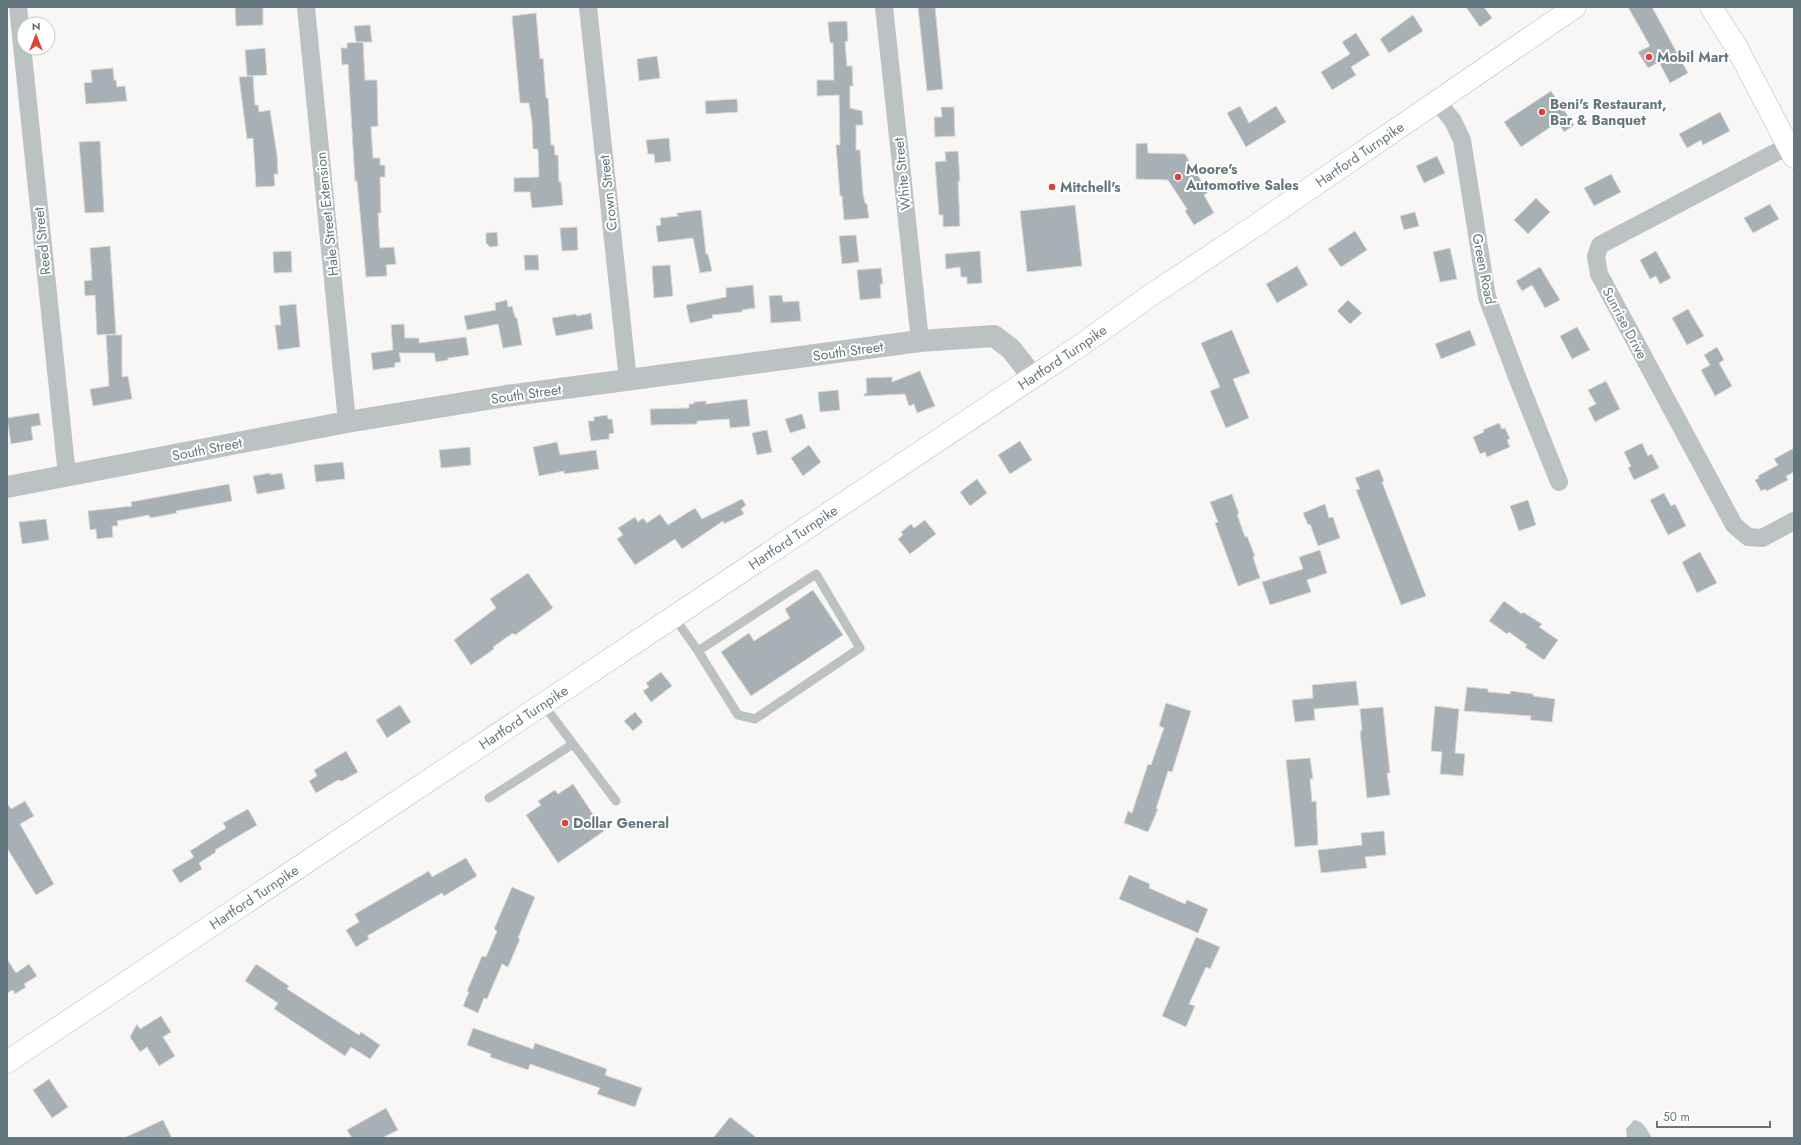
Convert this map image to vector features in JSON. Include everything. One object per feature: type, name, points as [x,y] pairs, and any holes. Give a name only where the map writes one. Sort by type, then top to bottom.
[{"type":"main road","name":"Hartford Turnpike","points":[[7,1062],[1033,377],[1575,7]]},
{"type":"main road","points":[[1711,7],[1737,48],[1791,152]]},
{"type":"street","name":"Reed Street","points":[[18,7],[67,475]]},
{"type":"street","name":"Hale Street Extension","points":[[306,7],[347,422]]},
{"type":"street","name":"Crown Street","points":[[588,7],[628,380]]},
{"type":"street","name":"White Street","points":[[884,7],[920,341]]},
{"type":"street","name":"Green Road","points":[[1437,101],[1453,121],[1462,140],[1487,297],[1559,482]]},
{"type":"street","name":"Sunrise Drive","points":[[1791,152],[1600,244],[1596,256],[1599,274],[1734,525],[1748,537],[1762,538],[1794,521]]},
{"type":"street","name":"South Street","points":[[7,487],[347,422],[506,396],[920,341],[994,336],[1011,349],[1033,377]]},
{"type":"lane","points":[[674,616],[738,715],[755,719],[860,648],[816,574],[698,651]]},
{"type":"lane","points":[[543,704],[616,801]]},
{"type":"lane","points":[[488,798],[573,744]]},
{"type":"shaded area","points":[[1634,1120],[1643,1124],[1652,1138],[1627,1138],[1626,1129]]},
{"type":"building","points":[[235,7],[263,7],[263,25],[236,26]]},
{"type":"building","points":[[918,7],[935,7],[943,89],[927,91]]},
{"type":"building","points":[[1466,7],[1484,7],[1492,18],[1480,27]]},
{"type":"building","points":[[1628,7],[1652,7],[1688,73],[1670,83],[1659,62],[1648,68],[1638,52],[1650,46]]},
{"type":"building","points":[[536,13],[540,59],[543,58],[546,98],[548,98],[551,145],[554,145],[555,155],[558,155],[559,182],[561,182],[563,205],[532,208],[530,192],[514,192],[514,178],[539,177],[538,149],[533,149],[532,122],[529,103],[520,103],[512,16]]},
{"type":"building","points":[[1413,15],[1423,31],[1389,53],[1380,39]]},
{"type":"building","points":[[847,21],[848,41],[845,42],[847,66],[852,66],[853,86],[850,86],[850,108],[862,111],[863,125],[856,125],[856,150],[860,150],[863,194],[865,203],[867,204],[869,218],[844,220],[842,196],[840,196],[836,145],[840,145],[839,95],[817,96],[817,80],[834,80],[833,43],[830,43],[828,22]]},
{"type":"building","points":[[370,25],[372,42],[356,42],[354,26]]},
{"type":"building","points":[[1356,33],[1370,55],[1351,67],[1356,75],[1332,90],[1321,72],[1350,54],[1342,42]]},
{"type":"building","points":[[363,42],[365,80],[377,80],[378,126],[371,127],[373,158],[380,158],[380,165],[385,165],[385,177],[380,177],[381,213],[378,213],[380,248],[394,247],[396,264],[386,265],[387,276],[366,277],[357,181],[355,181],[348,64],[342,65],[341,48],[347,48],[347,43]]},
{"type":"building","points":[[265,48],[267,75],[247,76],[245,50]]},
{"type":"building","points":[[657,56],[660,78],[639,81],[637,59]]},
{"type":"building","points":[[113,68],[114,80],[116,80],[117,87],[125,86],[127,101],[86,104],[84,83],[92,82],[91,70]]},
{"type":"building","points":[[253,76],[255,105],[258,105],[259,112],[270,110],[277,155],[278,174],[274,174],[275,186],[256,187],[253,138],[247,139],[239,77]]},
{"type":"building","name":"Beni's Restaurant, Bar & Banquet","points":[[1551,91],[1574,125],[1564,132],[1558,122],[1521,147],[1504,122]]},
{"type":"building","points":[[737,99],[738,112],[706,114],[705,101]]},
{"type":"building","points":[[1240,106],[1249,123],[1276,106],[1286,122],[1246,147],[1227,113]]},
{"type":"building","points":[[941,107],[954,107],[955,136],[935,137],[934,117],[942,117]]},
{"type":"building","points":[[1720,112],[1730,131],[1703,145],[1701,140],[1687,148],[1679,134]]},
{"type":"building","points":[[669,138],[671,161],[655,163],[654,154],[648,154],[646,140]]},
{"type":"building","points":[[100,141],[104,212],[85,213],[79,142]]},
{"type":"building","points":[[1147,143],[1148,153],[1185,154],[1208,192],[1204,195],[1214,213],[1194,225],[1185,211],[1187,209],[1168,180],[1136,179],[1136,144]]},
{"type":"building","points":[[958,151],[960,226],[943,227],[943,215],[939,215],[935,162],[946,161],[945,152]]},
{"type":"building","points":[[1437,156],[1445,173],[1424,183],[1416,166]]},
{"type":"building","points":[[1611,174],[1621,192],[1594,206],[1584,188]]},
{"type":"building","points":[[1536,198],[1550,212],[1528,234],[1514,220]]},
{"type":"building","points":[[1770,204],[1779,219],[1753,233],[1744,218]]},
{"type":"building","points":[[1075,205],[1082,266],[1027,272],[1020,211]]},
{"type":"building","points":[[701,210],[706,254],[708,254],[712,271],[700,273],[693,238],[658,242],[656,226],[661,225],[660,218],[678,216],[677,213]]},
{"type":"building","points":[[1415,212],[1419,226],[1404,230],[1400,216]]},
{"type":"building","points":[[577,227],[578,250],[562,251],[560,228]]},
{"type":"building","points":[[1355,231],[1367,250],[1341,267],[1328,249]]},
{"type":"building","points":[[497,232],[498,246],[490,247],[486,243],[486,233]]},
{"type":"building","points":[[856,235],[859,262],[842,264],[839,236]]},
{"type":"building","points":[[110,246],[116,334],[97,335],[95,295],[85,296],[84,281],[92,280],[90,248]]},
{"type":"building","points":[[1450,248],[1457,279],[1440,282],[1433,252]]},
{"type":"building","points":[[291,251],[292,272],[274,273],[273,252]]},
{"type":"building","points":[[980,251],[982,283],[967,284],[967,277],[961,277],[960,267],[946,269],[945,254]]},
{"type":"building","points":[[1656,251],[1671,278],[1660,284],[1656,276],[1650,279],[1640,260]]},
{"type":"building","points":[[524,255],[538,255],[539,270],[525,270]]},
{"type":"building","points":[[670,265],[673,296],[654,298],[652,266]]},
{"type":"building","points":[[1297,266],[1308,285],[1277,303],[1266,284]]},
{"type":"building","points":[[1540,267],[1560,300],[1545,308],[1532,285],[1522,291],[1516,281]]},
{"type":"building","points":[[881,268],[883,284],[880,284],[881,298],[860,300],[857,270]]},
{"type":"building","points":[[753,285],[755,308],[742,310],[742,312],[712,315],[713,318],[690,323],[686,305],[726,297],[726,288]]},
{"type":"building","points":[[782,295],[783,302],[799,301],[801,321],[771,323],[769,296]]},
{"type":"building","points":[[507,300],[508,307],[512,306],[515,317],[517,318],[522,345],[503,348],[498,324],[467,330],[464,316],[496,310],[495,303]]},
{"type":"building","points":[[1348,300],[1362,313],[1350,324],[1337,311]]},
{"type":"building","points":[[296,304],[300,347],[278,350],[275,325],[281,325],[279,306]]},
{"type":"building","points":[[1688,309],[1704,336],[1687,345],[1672,318]]},
{"type":"building","points":[[591,313],[593,329],[556,336],[552,318]]},
{"type":"building","points":[[404,324],[405,338],[419,338],[419,343],[466,337],[469,355],[448,358],[448,360],[436,362],[434,353],[399,353],[401,362],[395,363],[395,367],[373,370],[371,353],[393,350],[391,325]]},
{"type":"building","points":[[1577,327],[1590,350],[1572,359],[1560,336]]},
{"type":"building","points":[[1232,330],[1250,373],[1233,379],[1249,418],[1226,428],[1210,391],[1220,387],[1201,343]]},
{"type":"building","points":[[1470,330],[1476,345],[1441,359],[1435,344]]},
{"type":"building","points":[[106,335],[122,335],[122,377],[128,376],[132,399],[93,406],[90,389],[109,386]]},
{"type":"building","points":[[1717,347],[1724,360],[1719,363],[1732,386],[1715,396],[1701,370],[1710,365],[1704,355]]},
{"type":"building","points":[[920,371],[935,406],[917,413],[914,404],[909,406],[905,394],[864,396],[864,394],[867,393],[866,378],[892,377],[892,382]]},
{"type":"building","points":[[1606,381],[1620,409],[1595,422],[1588,408],[1596,404],[1588,390]]},
{"type":"building","points":[[838,390],[840,410],[820,412],[818,392]]},
{"type":"building","points":[[747,399],[750,426],[730,428],[729,419],[697,421],[697,424],[651,425],[650,409],[689,408],[689,404],[694,404],[694,402],[706,401],[706,404]]},
{"type":"building","points":[[39,413],[41,425],[31,427],[33,440],[11,444],[7,418]]},
{"type":"building","points":[[802,414],[806,428],[790,433],[785,419]]},
{"type":"building","points":[[607,415],[608,419],[612,419],[614,433],[609,434],[609,439],[591,441],[588,421],[594,421],[594,417]]},
{"type":"building","points":[[1499,423],[1502,429],[1505,428],[1510,439],[1507,440],[1510,447],[1487,457],[1485,452],[1480,454],[1473,437],[1484,432],[1483,430]]},
{"type":"building","points":[[767,430],[772,452],[757,455],[752,433]]},
{"type":"building","points":[[1020,441],[1032,460],[1010,474],[998,455]]},
{"type":"building","points":[[557,442],[560,455],[596,450],[599,469],[564,474],[564,471],[539,476],[533,447]]},
{"type":"building","points":[[1642,443],[1648,456],[1652,454],[1659,468],[1634,480],[1628,468],[1631,466],[1624,452]]},
{"type":"building","points":[[809,445],[821,462],[803,476],[791,458]]},
{"type":"building","points":[[470,447],[471,465],[441,468],[439,450]]},
{"type":"building","points":[[1794,448],[1794,472],[1786,476],[1788,480],[1767,491],[1765,489],[1761,491],[1755,480],[1759,478],[1758,476],[1778,465],[1774,459]]},
{"type":"building","points":[[343,462],[345,479],[316,482],[314,465]]},
{"type":"building","points":[[1379,469],[1384,481],[1382,482],[1426,596],[1401,605],[1356,490],[1360,489],[1355,478]]},
{"type":"building","points":[[270,473],[270,475],[282,473],[285,489],[257,494],[253,476]]},
{"type":"building","points":[[977,479],[987,493],[970,506],[960,492]]},
{"type":"building","points":[[229,484],[232,501],[176,511],[177,513],[150,518],[149,515],[117,521],[118,526],[112,526],[113,537],[97,539],[96,529],[90,530],[88,511],[132,506],[131,502]]},
{"type":"building","points":[[1664,493],[1671,506],[1675,504],[1686,526],[1668,535],[1650,500]]},
{"type":"building","points":[[1232,494],[1245,537],[1247,536],[1255,556],[1253,557],[1260,578],[1238,586],[1215,523],[1218,522],[1210,502]]},
{"type":"building","points":[[742,499],[746,505],[741,509],[744,514],[724,524],[723,521],[682,549],[675,539],[635,565],[617,539],[623,535],[618,528],[635,517],[638,522],[643,518],[647,523],[660,514],[668,525],[695,508],[702,519]]},
{"type":"building","points":[[1528,500],[1536,525],[1519,531],[1510,506]]},
{"type":"building","points":[[1325,504],[1329,518],[1333,517],[1340,538],[1318,546],[1310,524],[1308,525],[1303,513]]},
{"type":"building","points":[[46,519],[49,540],[22,544],[19,522]]},
{"type":"building","points":[[925,520],[936,534],[910,554],[898,539],[903,535],[901,532],[911,524],[914,528]]},
{"type":"building","points":[[1320,550],[1327,573],[1307,580],[1311,592],[1270,605],[1262,582],[1303,569],[1299,557]]},
{"type":"building","points":[[1700,552],[1717,583],[1697,593],[1682,562]]},
{"type":"building","points":[[528,573],[553,608],[515,635],[513,633],[493,647],[494,649],[471,665],[454,640],[496,608],[490,599]]},
{"type":"building","points":[[813,590],[843,635],[751,696],[721,652],[749,633],[754,641],[790,618],[785,609]]},
{"type":"building","points":[[1504,601],[1522,614],[1523,612],[1542,624],[1539,627],[1558,640],[1544,660],[1525,647],[1527,645],[1509,632],[1507,634],[1489,621]]},
{"type":"building","points":[[661,672],[672,686],[651,702],[643,691],[649,687],[646,683]]},
{"type":"building","points":[[1356,681],[1359,705],[1314,709],[1315,720],[1295,722],[1292,700],[1313,698],[1312,685]]},
{"type":"building","points":[[1467,687],[1488,689],[1488,692],[1510,694],[1511,691],[1555,699],[1552,722],[1530,720],[1531,716],[1464,711]]},
{"type":"building","points":[[1166,703],[1191,711],[1172,772],[1168,771],[1156,809],[1158,809],[1148,832],[1124,823],[1128,811],[1132,813],[1148,764],[1151,765],[1164,728],[1159,726]]},
{"type":"building","points":[[400,705],[411,722],[387,738],[376,720]]},
{"type":"building","points":[[1435,706],[1459,709],[1455,753],[1465,754],[1463,776],[1440,774],[1442,752],[1431,751]]},
{"type":"building","points":[[1383,707],[1390,773],[1387,773],[1390,795],[1367,798],[1360,731],[1362,731],[1360,709]]},
{"type":"building","points":[[635,712],[643,722],[633,731],[624,721]]},
{"type":"building","points":[[346,751],[358,772],[342,781],[338,780],[316,793],[309,781],[317,776],[314,770]]},
{"type":"building","points":[[1310,758],[1313,779],[1310,779],[1312,802],[1316,801],[1318,845],[1295,847],[1286,760]]},
{"type":"building","name":"Dollar General","points":[[573,784],[604,831],[558,863],[526,815],[541,805],[538,801],[555,790],[558,794]]},
{"type":"building","points":[[25,801],[34,816],[20,824],[54,884],[36,895],[7,848],[7,803],[11,809]]},
{"type":"building","points":[[248,809],[257,825],[215,850],[216,852],[199,863],[202,869],[180,883],[172,870],[194,857],[190,851],[226,828],[223,823]]},
{"type":"building","points":[[1384,831],[1386,855],[1365,857],[1367,868],[1321,873],[1318,850],[1362,845],[1361,833]]},
{"type":"building","points":[[466,858],[477,876],[444,896],[442,893],[367,936],[369,939],[356,947],[346,930],[359,922],[355,914],[429,871],[432,877]]},
{"type":"building","points":[[1129,875],[1150,884],[1149,888],[1185,904],[1187,900],[1208,909],[1198,933],[1119,899]]},
{"type":"building","points":[[512,887],[535,897],[508,967],[502,964],[487,999],[484,998],[478,1013],[463,1006],[469,992],[467,991],[482,956],[486,957],[497,931],[494,929]]},
{"type":"building","points":[[1196,937],[1220,947],[1210,969],[1206,967],[1189,1004],[1195,1006],[1186,1027],[1162,1016]]},
{"type":"building","points":[[7,959],[16,973],[29,964],[37,976],[24,984],[26,987],[15,994],[13,990],[7,993]]},
{"type":"building","points":[[256,964],[289,986],[287,989],[359,1035],[361,1032],[380,1045],[370,1059],[351,1047],[345,1056],[274,1009],[278,1003],[245,981]]},
{"type":"building","points":[[161,1016],[171,1032],[163,1037],[175,1056],[159,1066],[147,1047],[140,1052],[130,1037],[137,1024],[140,1029]]},
{"type":"building","points":[[473,1028],[533,1049],[535,1043],[607,1069],[605,1075],[642,1088],[635,1107],[597,1094],[600,1088],[530,1064],[528,1070],[490,1057],[491,1054],[467,1045]]},
{"type":"building","points":[[49,1079],[68,1107],[52,1118],[33,1090]]},
{"type":"building","points":[[386,1108],[398,1130],[382,1138],[352,1138],[347,1130]]},
{"type":"building","points":[[730,1117],[757,1138],[713,1138]]},
{"type":"building","points":[[163,1120],[172,1138],[124,1138]]},
{"type":"place","name":"Mobil Mart","points":[[1649,57]]},
{"type":"place","name":"Beni's Restaurant, Bar & Banquet","points":[[1542,112]]},
{"type":"place","name":"Moore's Automotive Sales","points":[[1178,177]]},
{"type":"place","name":"Mitchell's","points":[[1052,187]]},
{"type":"place","name":"Dollar General","points":[[565,823]]}]
